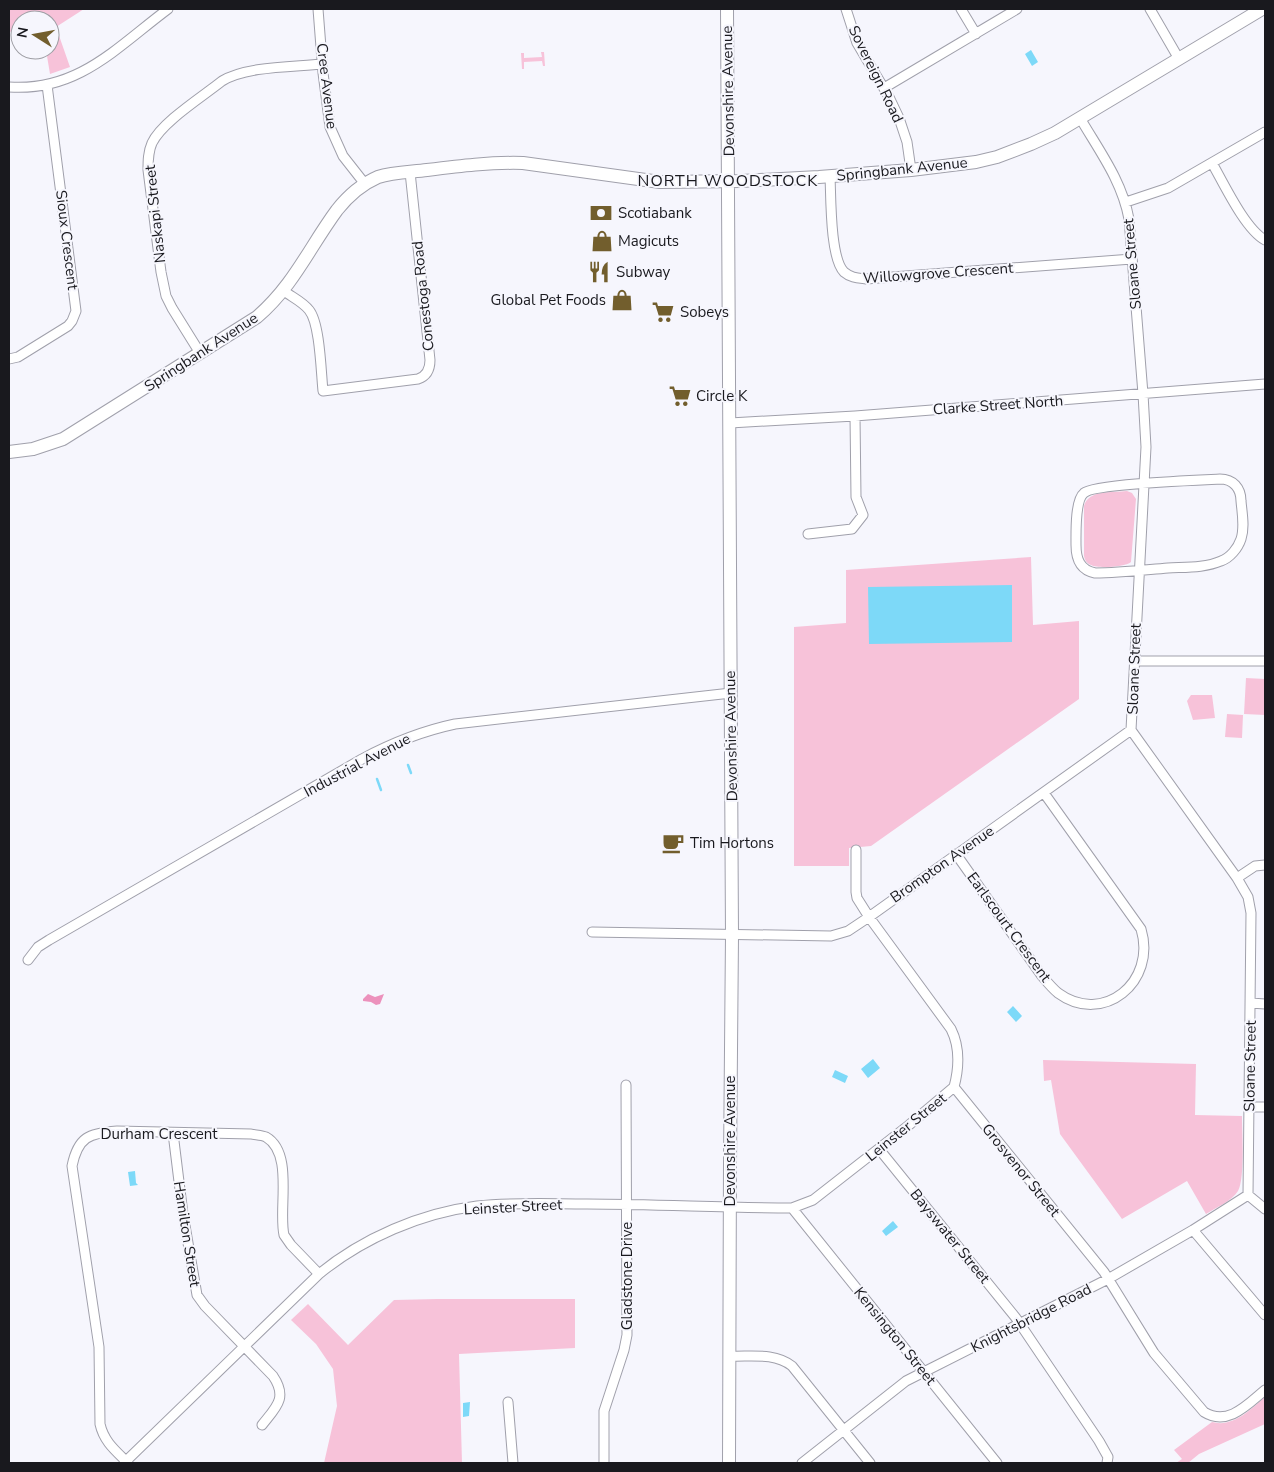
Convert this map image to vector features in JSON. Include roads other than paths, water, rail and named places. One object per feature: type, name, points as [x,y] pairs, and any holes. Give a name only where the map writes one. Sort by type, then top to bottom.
[{"type":"main road","name":"Devonshire Avenue","points":[[727,9],[732,936],[729,1463]]},
{"type":"main road","name":"Springbank Avenue","points":[[9,452],[33,449],[63,439],[257,317],[284,291],[337,211],[351,195],[365,184],[383,176],[498,163],[523,163],[651,182],[728,181],[830,176],[959,165],[997,156],[1031,144],[1080,118],[1262,9]]},
{"type":"street","points":[[9,87],[47,85],[72,77],[107,57],[168,9]]},
{"type":"street","name":"Cree Avenue","points":[[318,9],[328,118],[334,138],[346,160],[365,184]]},
{"type":"street","name":"Sovereign Road","points":[[846,9],[858,43],[884,88],[904,130],[911,170]]},
{"type":"street","points":[[961,9],[976,34]]},
{"type":"street","points":[[884,88],[1017,9]]},
{"type":"street","points":[[1150,9],[1179,59]]},
{"type":"street","name":"Naskapi Street","points":[[200,353],[172,308],[164,285],[148,170],[149,152],[152,142],[166,125],[222,81],[232,76],[248,71],[322,64]]},
{"type":"street","name":"Sioux Crescent","points":[[9,359],[18,357],[68,326],[76,311],[47,85]]},
{"type":"street","name":"Sloane Street","points":[[1080,118],[1117,180],[1126,202],[1132,259],[1146,442],[1131,730],[1237,878],[1248,897],[1252,915],[1248,1194]]},
{"type":"street","points":[[1126,202],[1168,188],[1265,132]]},
{"type":"street","points":[[1212,163],[1248,224],[1265,240]]},
{"type":"street","name":"Conestoga Road","points":[[284,291],[304,306],[312,315],[318,338],[323,390],[423,378],[428,371],[430,360],[410,172]]},
{"type":"street","name":"Willowgrove Crescent","points":[[830,176],[835,255],[843,272],[851,277],[866,279],[1132,259]]},
{"type":"street","name":"Clarke Street North","points":[[730,423],[855,416],[1265,384]]},
{"type":"street","points":[[808,534],[852,530],[863,514],[856,497],[855,416]]},
{"type":"street","points":[[1220,478],[1228,480],[1236,486],[1241,496],[1242,531],[1239,544],[1230,555],[1223,561],[1200,566],[1139,570],[1095,573],[1085,569],[1080,563],[1076,552],[1078,517],[1080,498],[1087,490],[1111,486],[1220,478]]},
{"type":"street","points":[[1134,661],[1265,661]]},
{"type":"street","name":"Industrial Avenue","points":[[28,960],[43,943],[362,759],[413,735],[455,724],[731,693]]},
{"type":"street","name":"Brompton Avenue","points":[[592,932],[732,936],[831,936],[848,931],[1131,730]]},
{"type":"street","name":"Earlscourt Crescent","points":[[956,854],[1042,976],[1058,993],[1065,998],[1085,1003],[1107,1001],[1119,996],[1133,983],[1142,966],[1144,944],[1141,929],[1044,793]]},
{"type":"street","points":[[856,850],[857,898],[953,1032],[958,1048],[957,1075],[954,1087]]},
{"type":"street","points":[[1237,878],[1246,870],[1255,866],[1265,865]]},
{"type":"street","points":[[1251,1003],[1265,1004]]},
{"type":"street","name":"Gladstone Drive","points":[[604,1463],[604,1411],[624,1350],[627,1334],[626,1085]]},
{"type":"street","name":"Leinster Street","points":[[126,1463],[243,1346],[319,1274],[351,1251],[380,1235],[443,1212],[478,1206],[627,1204],[792,1208],[813,1200],[954,1087]]},
{"type":"street","name":"Grosvenor Street","points":[[954,1087],[1108,1279],[1154,1353],[1204,1412],[1212,1416],[1228,1417],[1242,1410],[1265,1390]]},
{"type":"street","points":[[1249,1107],[1265,1107]]},
{"type":"street","name":"Durham Crescent","points":[[126,1463],[108,1443],[100,1424],[99,1347],[72,1166],[78,1147],[88,1135],[117,1131],[265,1136],[273,1144],[281,1160],[284,1235],[290,1245],[319,1274]]},
{"type":"street","name":"Hamilton Street","points":[[173,1133],[195,1291],[199,1300],[273,1376],[280,1389],[280,1401],[262,1425]]},
{"type":"street","name":"Bayswater Street","points":[[879,1149],[1020,1324]]},
{"type":"street","points":[[1248,1194],[1265,1209]]},
{"type":"street","name":"Knightsbridge Road","points":[[802,1463],[894,1390],[924,1372],[1108,1279],[1193,1230],[1248,1194]]},
{"type":"street","name":"Kensington Street","points":[[792,1208],[997,1463]]},
{"type":"street","points":[[1193,1230],[1265,1315]]},
{"type":"street","points":[[1020,1324],[1099,1441],[1108,1457],[1108,1463]]},
{"type":"street","points":[[729,1356],[769,1357],[784,1361],[792,1366],[870,1463]]},
{"type":"street","points":[[508,1402],[513,1463]]},
{"type":"water","points":[[1031,50],[1038,62],[1032,66],[1025,54]]},
{"type":"water","points":[[1012,585],[1012,642],[869,644],[868,587]]},
{"type":"water","points":[[1013,1006],[1022,1016],[1016,1022],[1007,1012]]},
{"type":"water","points":[[873,1059],[880,1068],[868,1078],[861,1069]]},
{"type":"water","points":[[835,1070],[848,1076],[845,1083],[832,1077]]},
{"type":"water","points":[[135,1171],[136,1183],[138,1185],[130,1186],[128,1172]]},
{"type":"water","points":[[893,1221],[898,1227],[886,1236],[882,1231]]},
{"type":"water","points":[[470,1402],[469,1416],[463,1417],[463,1403]]},
{"type":"waterway","points":[[408,765],[411,773]]},
{"type":"waterway","points":[[377,779],[381,790]]},
{"type":"place","name":"Scotiabank","points":[[601,213]]},
{"type":"place","name":"Magicuts","points":[[602,241]]},
{"type":"place","name":"Subway","points":[[599,272]]},
{"type":"place","name":"Global Pet Foods","points":[[622,300]]},
{"type":"place","name":"Sobeys","points":[[663,312]]},
{"type":"place","name":"Circle K","points":[[680,396]]},
{"type":"place","name":"Tim Hortons","points":[[673,843]]},
{"type":"district","name":"NORTH WOODSTOCK","points":[[728,181]]}]
